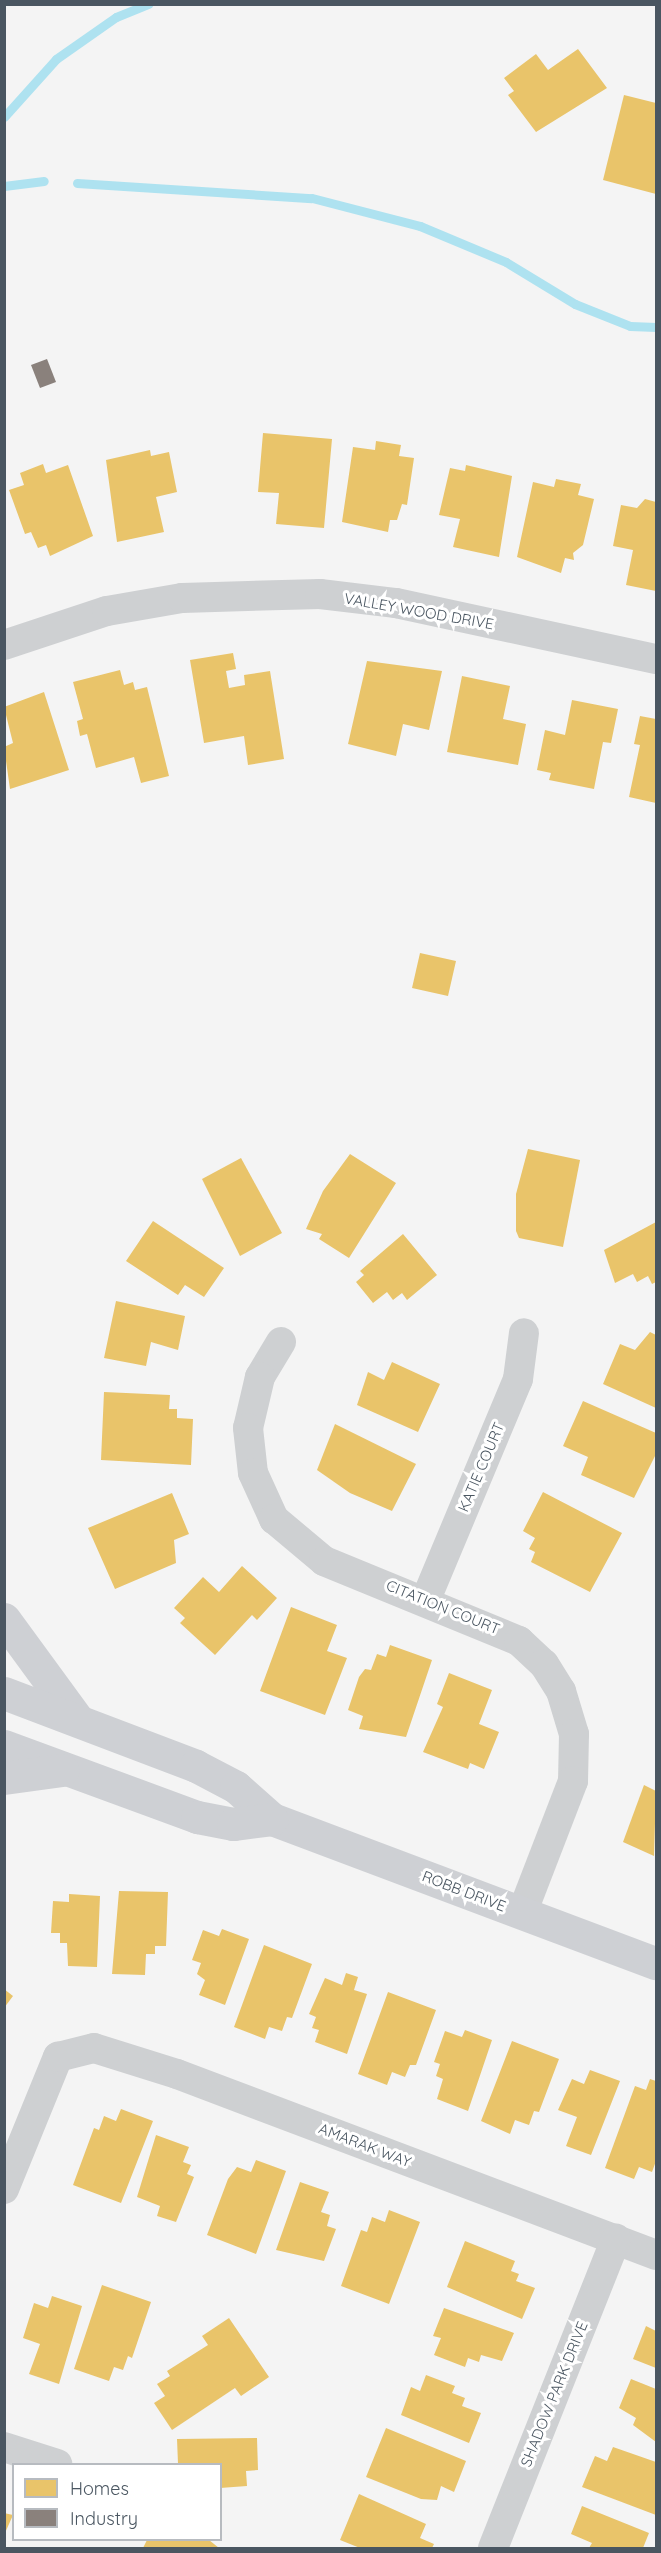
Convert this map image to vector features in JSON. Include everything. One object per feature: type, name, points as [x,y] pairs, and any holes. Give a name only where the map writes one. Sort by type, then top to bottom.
[{"type":"main road","points":[[4,1619],[80,1721]]},
{"type":"main road","name":"ROBB DRIVE","points":[[4,1693],[196,1766],[236,1787],[272,1819],[657,1963]]},
{"type":"main road","name":"ROBB DRIVE","points":[[4,1746],[197,1817],[233,1824],[272,1819]]},
{"type":"main road","points":[[4,1778],[66,1769]]},
{"type":"street","name":"VALLEY WOOD DRIVE","points":[[4,645],[107,611],[182,598],[287,593],[396,603],[657,659]]},
{"type":"street","name":"KATIE COURT","points":[[426,1599],[518,1379],[524,1333]]},
{"type":"street","name":"CITATION COURT","points":[[281,1342],[260,1377],[248,1428],[262,1499],[288,1535],[324,1561],[496,1627],[532,1652],[552,1675],[571,1718],[573,1781],[522,1913]]},
{"type":"street","name":"AMARAK WAY","points":[[4,2189],[46,2076],[58,2057],[71,2050],[94,2048],[177,2074],[657,2255]]},
{"type":"street","name":"SHADOW PARK DRIVE","points":[[493,2548],[616,2240]]},
{"type":"street","points":[[4,2447],[54,2463]]},
{"type":"building: Homes","points":[[578,49],[607,88],[536,132],[508,95],[514,91],[504,78],[536,54],[548,70]]},
{"type":"building: Homes","points":[[624,95],[656,103],[656,194],[603,180]]},
{"type":"building: Homes","points":[[263,433],[332,439],[324,528],[276,524],[279,493],[258,492]]},
{"type":"building: Homes","points":[[376,441],[401,445],[399,456],[414,458],[407,505],[402,504],[397,520],[390,520],[388,532],[342,522],[353,447],[375,450]]},
{"type":"building: Homes","points":[[150,450],[151,456],[169,452],[177,492],[156,497],[164,532],[117,542],[106,460]]},
{"type":"building: Homes","points":[[43,464],[46,473],[68,465],[93,536],[50,556],[46,545],[38,548],[31,532],[25,534],[9,490],[24,485],[20,473]]},
{"type":"building: Homes","points":[[466,465],[512,476],[499,557],[453,547],[460,519],[439,515],[450,468],[465,471]]},
{"type":"building: Homes","points":[[556,479],[581,484],[578,495],[594,499],[583,545],[573,553],[574,560],[565,558],[561,573],[517,557],[533,482],[554,487]]},
{"type":"building: Homes","points":[[645,499],[656,502],[656,591],[626,585],[633,550],[613,546],[621,505],[637,508]]},
{"type":"building: Homes","points":[[233,653],[236,669],[226,671],[229,688],[245,685],[244,675],[270,671],[284,759],[248,765],[244,736],[204,743],[190,660]]},
{"type":"building: Homes","points":[[367,661],[442,671],[429,730],[403,724],[396,756],[348,744]]},
{"type":"building: Homes","points":[[120,670],[124,685],[133,682],[135,690],[147,687],[169,776],[141,783],[134,757],[96,768],[87,734],[80,736],[77,721],[83,719],[73,682]]},
{"type":"building: Homes","points":[[462,676],[510,686],[503,719],[526,724],[518,765],[447,752]]},
{"type":"building: Homes","points":[[44,692],[69,770],[10,789],[4,747],[13,743],[4,707]]},
{"type":"building: Homes","points":[[572,700],[618,709],[611,743],[603,742],[594,789],[549,780],[551,773],[537,770],[545,730],[565,735]]},
{"type":"building: Homes","points":[[640,716],[656,719],[656,803],[629,797],[640,745],[634,744]]},
{"type":"building: Homes","points":[[420,953],[456,961],[448,996],[412,988]]},
{"type":"building: Homes","points":[[528,1149],[580,1160],[563,1247],[519,1238],[516,1231],[516,1194]]},
{"type":"building: Homes","points":[[350,1154],[396,1183],[349,1258],[319,1239],[322,1234],[306,1229],[323,1191]]},
{"type":"building: Homes","points":[[241,1158],[282,1233],[240,1256],[202,1179]]},
{"type":"building: Homes","points":[[153,1221],[224,1268],[204,1297],[185,1285],[178,1295],[126,1261]]},
{"type":"building: Homes","points":[[656,1222],[656,1282],[652,1284],[648,1276],[637,1282],[633,1274],[615,1283],[604,1250]]},
{"type":"building: Homes","points":[[403,1234],[437,1275],[407,1300],[402,1293],[393,1300],[387,1292],[373,1303],[356,1282],[364,1275],[360,1271]]},
{"type":"building: Homes","points":[[116,1301],[185,1316],[178,1350],[151,1342],[146,1366],[104,1358]]},
{"type":"building: Homes","points":[[650,1332],[656,1335],[656,1408],[603,1384],[620,1344],[635,1350]]},
{"type":"building: Homes","points":[[392,1362],[440,1384],[418,1432],[357,1405],[368,1372],[384,1380]]},
{"type":"building: Homes","points":[[104,1392],[170,1395],[169,1409],[177,1409],[177,1418],[193,1419],[191,1465],[101,1460]]},
{"type":"building: Homes","points":[[583,1401],[656,1433],[656,1454],[634,1498],[581,1475],[588,1457],[563,1446]]},
{"type":"building: Homes","points":[[335,1424],[416,1464],[392,1511],[350,1493],[317,1470]]},
{"type":"building: Homes","points":[[543,1492],[622,1533],[590,1592],[531,1562],[535,1552],[529,1549],[535,1538],[523,1531]]},
{"type":"building: Homes","points":[[172,1493],[189,1534],[174,1540],[176,1563],[115,1589],[88,1528]]},
{"type":"building: Homes","points":[[242,1566],[277,1598],[257,1620],[252,1615],[215,1655],[180,1623],[185,1618],[174,1608],[203,1577],[219,1592]]},
{"type":"building: Homes","points":[[291,1607],[337,1625],[327,1651],[347,1658],[325,1715],[260,1691]]},
{"type":"building: Homes","points":[[390,1645],[432,1660],[406,1737],[359,1729],[363,1716],[348,1710],[359,1677],[365,1669],[371,1670],[377,1654],[386,1657]]},
{"type":"building: Homes","points":[[449,1673],[492,1690],[479,1724],[499,1732],[484,1769],[470,1763],[468,1769],[423,1752],[443,1707],[437,1704]]},
{"type":"building: Homes","points":[[644,1785],[656,1791],[654,1856],[623,1842]]},
{"type":"building: Homes","points":[[119,1891],[168,1892],[166,1946],[155,1946],[155,1954],[146,1954],[145,1975],[112,1974]]},
{"type":"building: Homes","points":[[69,1894],[100,1896],[97,1967],[68,1966],[67,1943],[60,1943],[60,1933],[51,1933],[53,1901],[69,1902]]},
{"type":"building: Homes","points":[[222,1929],[249,1939],[225,2005],[199,1995],[205,1980],[197,1974],[201,1963],[192,1960],[203,1930],[219,1936]]},
{"type":"building: Homes","points":[[264,1945],[312,1964],[292,2018],[287,2017],[282,2031],[269,2027],[265,2039],[234,2027]]},
{"type":"building: Homes","points":[[346,1973],[358,1977],[354,1990],[367,1994],[347,2054],[315,2042],[319,2030],[312,2028],[316,2017],[309,2014],[325,1978],[342,1985]]},
{"type":"building: Homes","points":[[4,1989],[13,1996],[4,2008]]},
{"type":"building: Homes","points":[[388,1992],[436,2010],[416,2065],[410,2065],[405,2077],[392,2072],[387,2085],[358,2074]]},
{"type":"building: Homes","points":[[465,2030],[492,2040],[468,2111],[437,2099],[443,2079],[436,2076],[440,2064],[434,2062],[445,2031],[462,2037]]},
{"type":"building: Homes","points":[[512,2041],[559,2059],[539,2112],[534,2111],[529,2125],[515,2120],[510,2134],[481,2121]]},
{"type":"building: Homes","points":[[590,2070],[620,2081],[591,2155],[566,2146],[577,2117],[558,2110],[572,2079],[584,2084]]},
{"type":"building: Homes","points":[[650,2079],[656,2081],[656,2161],[652,2172],[639,2167],[634,2179],[605,2168],[635,2086],[646,2090]]},
{"type":"building: Homes","points":[[121,2109],[153,2121],[121,2203],[73,2185],[94,2128],[99,2130],[104,2116],[116,2121]]},
{"type":"building: Homes","points":[[156,2135],[189,2147],[183,2162],[191,2165],[187,2174],[194,2177],[176,2222],[157,2216],[160,2206],[137,2197]]},
{"type":"building: Homes","points":[[256,2160],[286,2171],[256,2254],[207,2235],[228,2179],[237,2167],[251,2172]]},
{"type":"building: Homes","points":[[300,2182],[329,2192],[321,2212],[330,2215],[327,2226],[336,2229],[324,2261],[276,2250]]},
{"type":"building: Homes","points":[[389,2210],[420,2222],[389,2304],[341,2286],[361,2230],[367,2232],[372,2217],[385,2222]]},
{"type":"building: Homes","points":[[465,2241],[515,2261],[511,2271],[519,2274],[516,2281],[535,2288],[522,2319],[447,2287]]},
{"type":"building: Homes","points":[[102,2285],[151,2302],[132,2358],[128,2356],[123,2370],[114,2367],[109,2381],[74,2369]]},
{"type":"building: Homes","points":[[52,2296],[82,2306],[59,2384],[29,2374],[40,2344],[23,2338],[34,2303],[48,2308]]},
{"type":"building: Homes","points":[[444,2308],[514,2333],[502,2361],[481,2355],[479,2362],[468,2358],[465,2367],[434,2355],[441,2338],[433,2336]]},
{"type":"building: Homes","points":[[229,2318],[269,2377],[241,2396],[235,2388],[172,2430],[154,2403],[165,2396],[157,2384],[170,2376],[167,2371],[208,2345],[202,2336]]},
{"type":"building: Homes","points":[[646,2326],[656,2331],[656,2368],[633,2359]]},
{"type":"building: Homes","points":[[426,2375],[455,2386],[452,2393],[465,2398],[462,2406],[481,2413],[469,2443],[401,2415],[411,2387],[420,2391]]},
{"type":"building: Homes","points":[[631,2379],[656,2389],[656,2442],[633,2425],[636,2418],[619,2408]]},
{"type":"building: Homes","points":[[386,2428],[466,2461],[454,2492],[441,2486],[437,2500],[421,2499],[366,2477]]},
{"type":"building: Homes","points":[[257,2438],[258,2470],[246,2471],[247,2486],[222,2488],[222,2463],[178,2463],[177,2439]]},
{"type":"building: Homes","points":[[613,2447],[656,2462],[656,2515],[582,2487],[595,2456],[607,2461]]},
{"type":"building: Homes","points":[[359,2494],[426,2524],[420,2538],[434,2544],[432,2548],[360,2548],[340,2540]]},
{"type":"building: Homes","points":[[582,2506],[649,2533],[643,2548],[589,2548],[592,2543],[571,2534]]},
{"type":"building: Homes","points":[[4,2513],[12,2515],[12,2517],[4,2533]]},
{"type":"building: Homes","points":[[146,2541],[210,2541],[219,2548],[143,2548]]},
{"type":"building: Industry","points":[[47,359],[56,382],[40,388],[31,365]]},
{"type":"waterway","points":[[4,117],[56,59],[116,17],[149,4]]},
{"type":"waterway","points":[[4,186],[44,181]]},
{"type":"waterway","points":[[77,183],[312,198],[420,226],[506,262],[575,304],[630,326],[656,327]]}]
